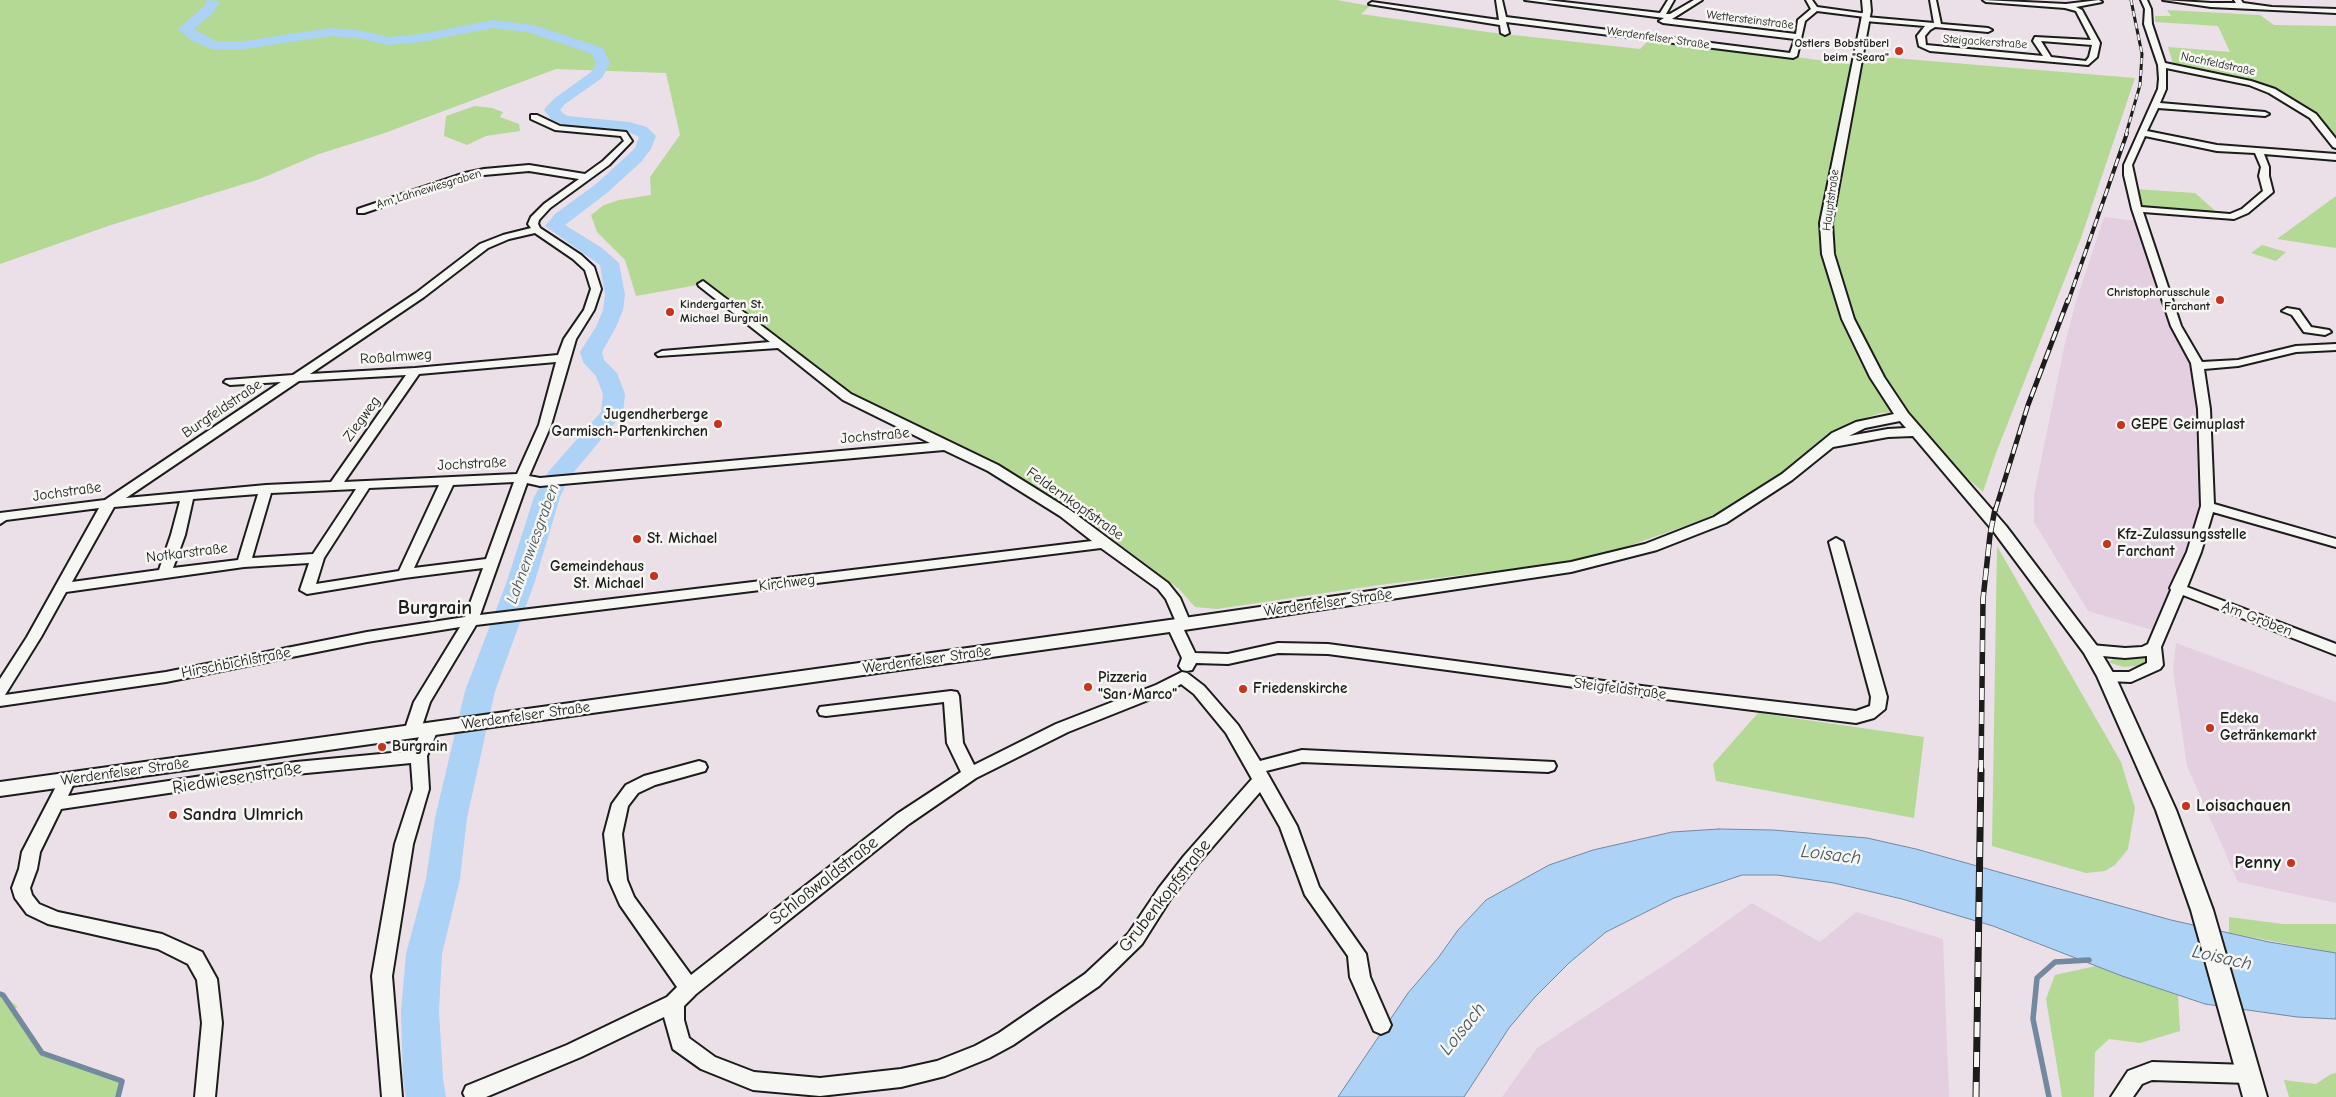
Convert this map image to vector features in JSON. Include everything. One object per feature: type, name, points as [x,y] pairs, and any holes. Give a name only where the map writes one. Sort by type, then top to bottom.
[{"type":"street","points":[[1499,0],[1505,32]]},
{"type":"street","name":"Wettersteinstraße","points":[[1528,0],[1659,24],[1799,37],[1802,20],[1815,9]]},
{"type":"street","points":[[1659,24],[1671,0]]},
{"type":"street","points":[[1659,24],[1699,0]]},
{"type":"street","points":[[1809,0],[1815,9],[1934,27],[1988,30]]},
{"type":"street","name":"Hauptstraße","points":[[1866,0],[1866,17],[1826,223],[1828,254],[1836,286],[1860,346],[1903,416],[2000,529],[2091,650],[2106,676],[2166,810],[2202,910],[2255,1097]]},
{"type":"street","points":[[1933,0],[1938,17],[1938,24],[1934,27]]},
{"type":"street","points":[[1986,0],[2066,6],[2079,10],[2096,43],[2093,57],[2088,62],[2049,59]]},
{"type":"street","points":[[2106,676],[2131,677],[2155,664],[2154,647],[2177,588],[2194,552],[2208,506],[2204,409],[2197,366],[2176,326],[2137,209],[2131,188],[2128,165],[2162,89],[2162,65],[2148,24],[2148,8],[2144,0]]},
{"type":"street","points":[[2166,0],[2210,5],[2239,2],[2272,9],[2336,11]]},
{"type":"street","points":[[2066,6],[2097,1]]},
{"type":"street","name":"Werdenfelser Straße","points":[[1375,2],[1503,21],[1659,24],[1793,56],[1799,37]]},
{"type":"street","name":"Steigackerstraße","points":[[1934,27],[1927,28],[1921,36],[1923,46],[1930,49],[2049,59]]},
{"type":"street","name":"Steigackerstraße","points":[[2049,59],[2037,41],[2038,39],[2096,43]]},
{"type":"street","name":"Nachfeldstraße","points":[[2162,65],[2244,81],[2272,91],[2313,116],[2336,145]]},
{"type":"street","points":[[2154,105],[2265,114]]},
{"type":"street","points":[[392,1097],[382,976],[404,844],[421,789],[419,756],[422,702],[471,621],[522,478],[545,425],[570,339],[589,310],[596,289],[590,269],[577,257],[536,230],[533,224],[539,212],[620,151],[628,141],[627,137],[610,132],[558,128],[540,122],[534,117]]},
{"type":"street","points":[[2142,133],[2217,148],[2336,157]]},
{"type":"street","points":[[2137,209],[2231,218],[2245,211],[2268,192],[2264,176],[2265,167],[2258,151]]},
{"type":"street","name":"Am Lahnewiesgraben","points":[[361,211],[468,175],[496,170],[529,168],[586,177]]},
{"type":"street","name":"Burgfeldstraße","points":[[0,691],[62,588],[109,502],[420,295],[484,246],[506,237],[536,230]]},
{"type":"street","name":"Feldernkopfstraße","points":[[703,284],[818,376],[854,402],[993,468],[1028,488],[1066,513],[1104,544],[1163,586],[1173,598],[1179,625],[1190,658]]},
{"type":"street","points":[[2287,311],[2295,312],[2308,330],[2325,332]]},
{"type":"street","points":[[662,354],[779,345]]},
{"type":"street","points":[[2197,366],[2238,363],[2296,349],[2336,347]]},
{"type":"street","name":"Roßalmweg","points":[[230,382],[415,371],[563,358]]},
{"type":"street","name":"Ziegweg","points":[[335,486],[415,371]]},
{"type":"street","name":"Werdenfelser Straße","points":[[0,789],[1179,625],[1571,567],[1651,547],[1720,520],[1787,477],[1825,446],[1855,427],[1903,416]]},
{"type":"street","name":"Werdenfelser Straße","points":[[1825,446],[1882,434],[1916,432]]},
{"type":"street","name":"Jochstraße","points":[[1,519],[109,502],[266,489],[522,478],[540,482],[944,446]]},
{"type":"street","points":[[404,574],[448,481]]},
{"type":"street","points":[[365,485],[317,558],[307,590],[404,574],[492,563]]},
{"type":"street","points":[[244,563],[266,489]]},
{"type":"street","points":[[165,572],[178,535],[187,497]]},
{"type":"street","points":[[2208,506],[2336,543]]},
{"type":"street","name":"Steigfeldstraße","points":[[1190,658],[1228,658],[1278,648],[1328,649],[1649,692],[1856,717],[1877,709],[1879,697],[1836,542]]},
{"type":"street","name":"Kirchweg","points":[[471,621],[1104,544]]},
{"type":"street","name":"Notkarstraße","points":[[62,588],[165,572],[244,563],[317,558]]},
{"type":"street","name":"Am Gröben","points":[[2177,588],[2336,650]]},
{"type":"street","name":"Hirschbichlstraße","points":[[0,702],[166,677],[367,637],[471,621]]},
{"type":"street","points":[[2091,650],[2125,653],[2145,652],[2154,647]]},
{"type":"street","points":[[1190,658],[1182,677],[1199,690],[1232,729],[1259,774],[1288,826],[1311,890],[1358,954],[1360,978],[1381,1025]]},
{"type":"street","name":"Schloßwaldstraße","points":[[473,1092],[574,1051],[674,1003],[689,988],[881,836],[970,774],[1062,728],[1161,689],[1182,677]]},
{"type":"street","points":[[826,711],[952,696],[954,743],[970,774]]},
{"type":"street","name":"Riedwiesenstraße","points":[[55,804],[296,768],[419,756]]},
{"type":"street","points":[[1259,774],[1302,756],[1548,766]]},
{"type":"street","points":[[689,988],[626,900],[618,880],[613,834],[620,804],[632,789],[650,780],[698,767]]},
{"type":"street","name":"Grubenkopfstraße","points":[[674,1003],[674,1020],[680,1043],[708,1063],[753,1081],[820,1088],[901,1078],[938,1070],[982,1052],[1006,1039],[1092,980],[1135,939],[1165,893],[1259,774]]},
{"type":"street","points":[[67,780],[30,852],[28,868],[20,888],[24,898],[33,909],[55,919],[162,942],[194,958],[207,979],[212,1022],[205,1097]]},
{"type":"street","points":[[2121,1097],[2135,1077],[2152,1071],[2249,1074]]},
{"type":"shaded area","points":[[2104,217],[2145,222],[2178,326],[2202,368],[2213,472],[2165,634],[2088,611],[2034,522],[2034,495],[2065,343],[2076,301]]},
{"type":"shaded area","points":[[2176,643],[2336,702],[2336,903],[2238,882],[2187,766],[2173,670]]},
{"type":"shaded area","points":[[1752,903],[1820,942],[1856,912],[1943,939],[1949,1097],[1502,1097],[1537,1048],[1675,958]]},
{"type":"green space","points":[[0,0],[1337,0],[1370,6],[1361,14],[1487,32],[1640,49],[1651,38],[1856,65],[1858,55],[2135,78],[2081,238],[1996,453],[1983,492],[1959,471],[1909,411],[1881,413],[1856,421],[1827,434],[1779,475],[1730,507],[1702,520],[1623,548],[1562,563],[1379,585],[1217,609],[1195,607],[1179,589],[1101,530],[1022,478],[854,395],[760,324],[739,313],[703,284],[636,296],[625,260],[597,232],[591,215],[604,205],[619,200],[651,195],[650,177],[680,135],[666,73],[556,69],[382,134],[319,154],[260,179],[111,225],[0,264]]},
{"type":"green space","points":[[2167,10],[2260,15],[2274,25],[2336,26],[2336,141],[2316,116],[2254,83],[2174,67],[2168,47],[2230,52],[2218,26],[2155,22],[2155,16],[2171,16]]},
{"type":"green space","points":[[475,106],[492,108],[503,112],[500,117],[519,124],[520,131],[486,136],[467,145],[444,136],[446,116]]},
{"type":"green space","points":[[2135,189],[2195,193],[2221,216],[2143,209]]},
{"type":"green space","points":[[2336,196],[2336,248],[2277,239]]},
{"type":"green space","points":[[2262,245],[2286,252],[2276,261],[2251,253]]},
{"type":"green space","points":[[1997,546],[2121,762],[2135,808],[2128,849],[2115,865],[2105,871],[2086,873],[1992,846]]},
{"type":"green space","points":[[2145,656],[2145,662],[2138,666],[2123,667],[2108,662],[2117,657]]},
{"type":"green space","points":[[1758,713],[1924,737],[1914,818],[1716,781],[1713,764]]},
{"type":"green space","points":[[2229,917],[2283,924],[2336,924],[2336,953],[2229,933]]},
{"type":"green space","points":[[2096,966],[2178,995],[2180,1031],[2140,1043],[2109,1039],[2095,1052],[2094,1097],[2062,1097],[2046,999],[2055,975]]},
{"type":"green space","points":[[0,993],[18,1007],[12,1009],[42,1054],[121,1082],[117,1097],[0,1097]]},
{"type":"green space","points":[[2336,1073],[2336,1097],[2289,1097],[2284,1080],[2316,1084],[2331,1074]]},
{"type":"water","name":"Loisach","points":[[1719,829],[1773,830],[1867,838],[1916,849],[2171,920],[2269,942],[2336,953],[2336,1019],[2297,1017],[2205,1004],[2122,976],[1993,926],[1902,899],[1834,883],[1777,875],[1742,875],[1674,898],[1606,932],[1569,963],[1535,997],[1509,1028],[1464,1097],[1338,1097],[1408,993],[1438,958],[1458,930],[1486,900],[1549,865],[1593,850],[1672,832]]},
{"type":"waterway","name":"Lahnenwiesgraben","points":[[212,0],[214,1],[207,11],[185,29],[197,38],[212,45],[238,46],[330,32],[358,34],[388,41],[422,38],[493,24],[529,28],[598,51],[603,63],[597,75],[560,101],[552,110],[557,116],[563,120],[629,127],[641,130],[648,136],[643,149],[635,158],[602,188],[561,218],[554,226],[609,263],[615,295],[613,310],[606,327],[591,352],[594,362],[606,373],[614,394],[612,413],[558,476],[547,497],[521,581],[480,691],[451,818],[443,879],[424,954],[420,1011],[423,1079],[426,1097]]},
{"type":"waterway","points":[[2049,1097],[2033,1019],[2037,978],[2055,962],[2089,960]]},
{"type":"waterway","points":[[0,994],[3,995],[42,1053],[122,1081],[118,1097]]},
{"type":"railway","points":[[2126,134],[2140,85],[2142,54],[2131,0]]},
{"type":"railway","points":[[2068,302],[2127,133]]},
{"type":"railway","points":[[1995,511],[2028,405],[2068,300]]},
{"type":"railway","points":[[1981,772],[1983,599],[1990,535],[1995,509]]},
{"type":"railway","points":[[1976,1097],[1981,770]]},
{"type":"place","name":"Ostlers Bobstüberl beim \"Seara\"","points":[[1899,51]]},
{"type":"place","name":"Christophorusschule Farchant","points":[[2220,300]]},
{"type":"place","name":"Kindergarten St. Michael Burgrain","points":[[670,312]]},
{"type":"place","name":"Jugendherberge Garmisch-Partenkirchen","points":[[718,424]]},
{"type":"place","name":"GEPE Geimuplast","points":[[2121,425]]},
{"type":"place","name":"St. Michael","points":[[637,539]]},
{"type":"place","name":"Kfz-Zulassungsstelle Farchant","points":[[2107,544]]},
{"type":"place","name":"Gemeindehaus St. Michael","points":[[654,576]]},
{"type":"place","name":"Pizzeria \"San Marco\"","points":[[1088,687]]},
{"type":"place","name":"Friedenskirche","points":[[1243,689]]},
{"type":"place","name":"Edeka Getränkemarkt","points":[[2210,728]]},
{"type":"place","name":"Burgrain","points":[[382,747]]},
{"type":"place","name":"Loisachauen","points":[[2186,806]]},
{"type":"place","name":"Sandra Ulmrich","points":[[173,815]]},
{"type":"place","name":"Penny","points":[[2291,863]]},
{"type":"district","name":"Burgrain","points":[[435,608]]}]
